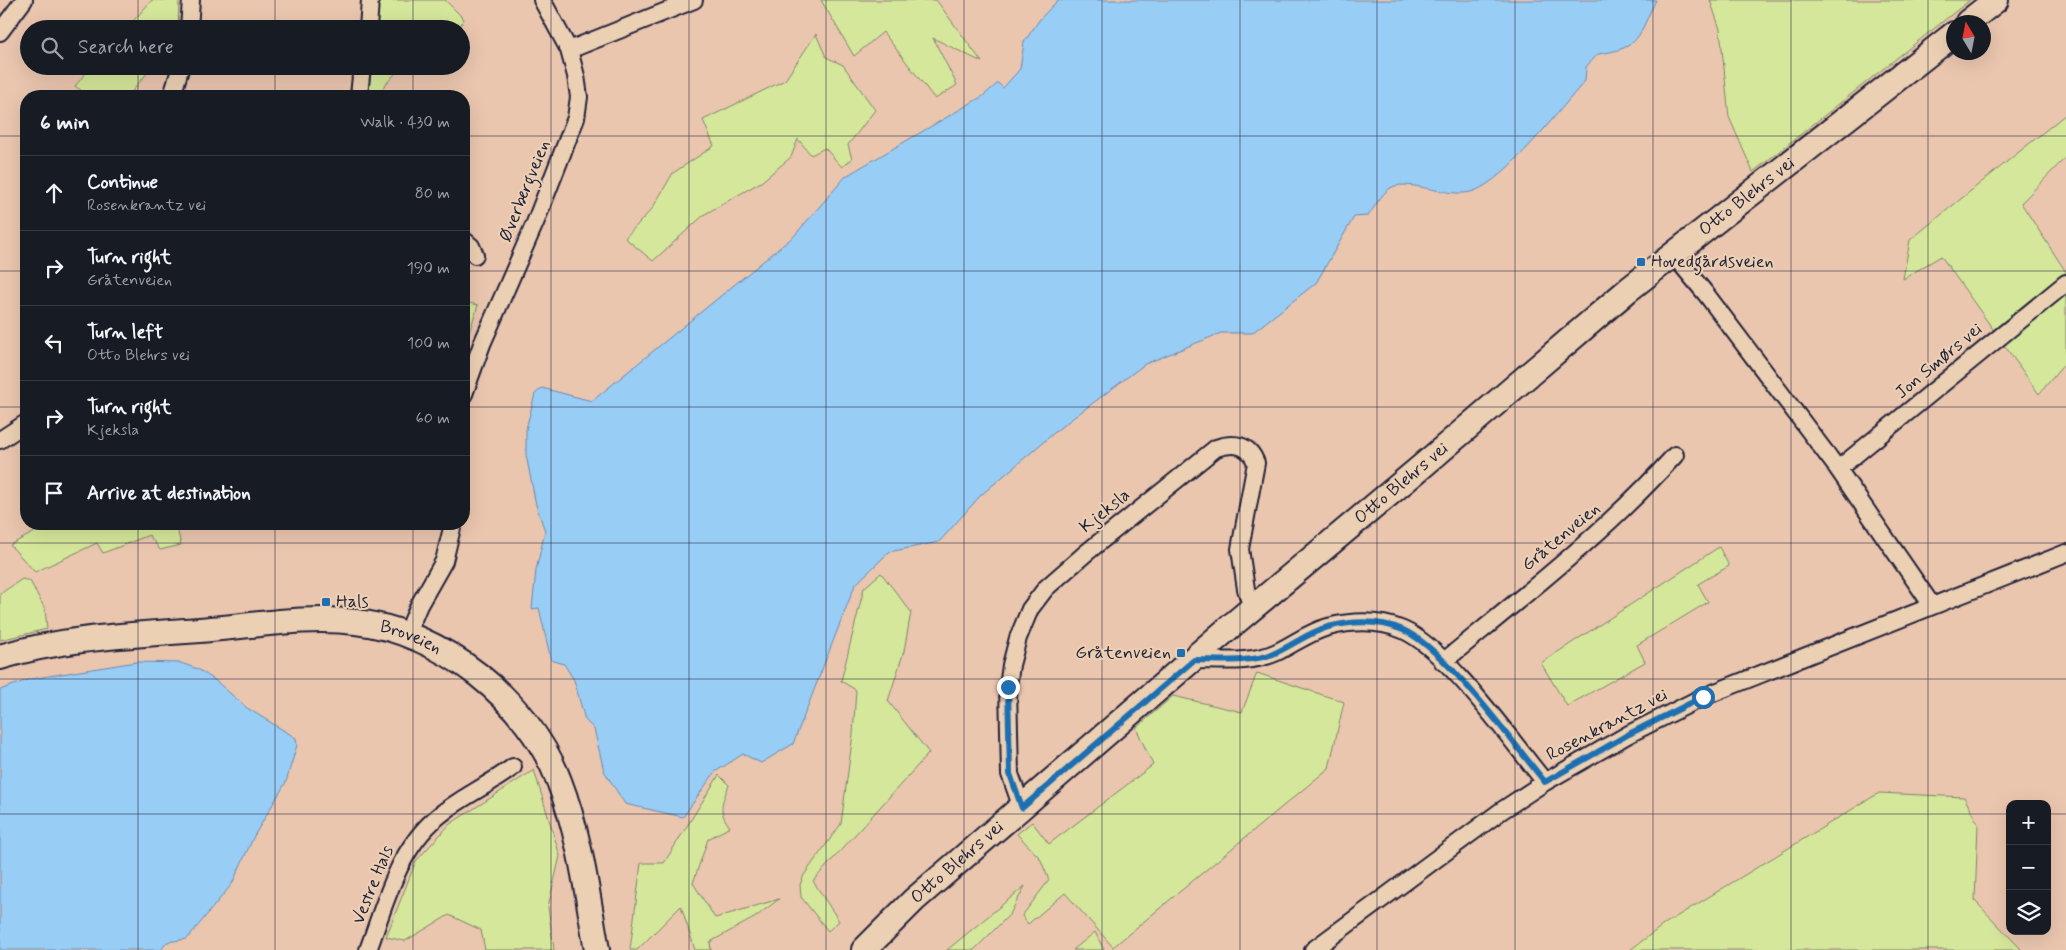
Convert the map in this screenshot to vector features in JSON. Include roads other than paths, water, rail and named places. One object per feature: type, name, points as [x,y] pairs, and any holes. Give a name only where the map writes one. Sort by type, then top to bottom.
[{"type":"street","points":[[0,32],[24,0]]},
{"type":"street","points":[[190,20],[191,0]]},
{"type":"street","points":[[369,20],[370,0]]},
{"type":"street","name":"Øverbergveien","points":[[470,377],[482,344],[535,224],[576,118],[578,90],[569,50],[542,0]]},
{"type":"street","points":[[569,50],[694,0]]},
{"type":"street","points":[[1977,15],[1996,0]]},
{"type":"street","name":"Otto Blehrs vei","points":[[864,950],[914,900],[1252,608],[1672,253],[1946,40]]},
{"type":"street","points":[[174,90],[178,75]]},
{"type":"street","points":[[360,90],[361,75]]},
{"type":"street","points":[[470,245],[475,255]]},
{"type":"street","points":[[1672,253],[1706,294],[1838,469],[1931,604]]},
{"type":"street","name":"Jon Smørs vei","points":[[1838,469],[2066,283]]},
{"type":"street","points":[[0,440],[20,427]]},
{"type":"street","name":"Kjeksla","points":[[1022,808],[1010,774],[1008,687],[1013,656],[1030,609],[1046,588],[1086,552],[1216,448],[1228,444],[1241,445],[1252,453],[1256,462],[1240,549],[1246,589],[1252,608]]},
{"type":"street","name":"Gråtenveien","points":[[1443,662],[1585,545],[1646,488],[1675,456]]},
{"type":"street","points":[[407,634],[420,605],[444,561],[452,530]]},
{"type":"street","name":"Rosenkrantz vei","points":[[1313,950],[1471,832],[1545,782],[1629,734],[1703,697],[1931,604],[2066,553]]},
{"type":"street","name":"Broveien","points":[[0,657],[60,643],[299,621],[353,622],[407,634],[437,648],[469,668],[511,708],[542,749],[559,779],[580,853],[597,950]]},
{"type":"street","points":[[1194,660],[1232,660],[1264,657],[1325,628],[1344,623],[1371,623],[1392,626],[1422,641],[1443,662],[1466,686],[1545,782]]},
{"type":"street","name":"Vestre Hals","points":[[368,950],[396,875],[414,841],[445,810],[490,784],[513,767]]},
{"type":"water","points":[[1058,0],[1656,0],[1636,39],[1623,48],[1598,54],[1586,67],[1585,81],[1548,125],[1502,173],[1487,184],[1474,191],[1464,193],[1452,193],[1406,185],[1389,189],[1380,198],[1368,216],[1354,217],[1316,283],[1252,333],[1221,333],[1145,364],[1061,427],[980,496],[939,542],[889,552],[855,585],[793,744],[761,763],[743,754],[715,772],[683,817],[625,804],[604,771],[594,729],[585,720],[574,680],[564,664],[551,660],[539,608],[532,609],[536,570],[545,531],[536,505],[526,455],[526,429],[535,394],[542,388],[592,401],[794,236],[846,176],[983,96],[998,83],[1003,88],[1020,69],[1024,42],[1040,19]]},
{"type":"water","points":[[136,662],[181,663],[198,669],[216,681],[247,708],[296,738],[297,745],[286,782],[254,836],[232,884],[187,939],[167,942],[161,950],[0,950],[0,690],[30,679]]},
{"type":"place","name":"Hovedgårdsveien","points":[[1641,262]]},
{"type":"place","name":"Hals","points":[[326,602]]},
{"type":"place","name":"Gråtenveien","points":[[1181,653]]}]
